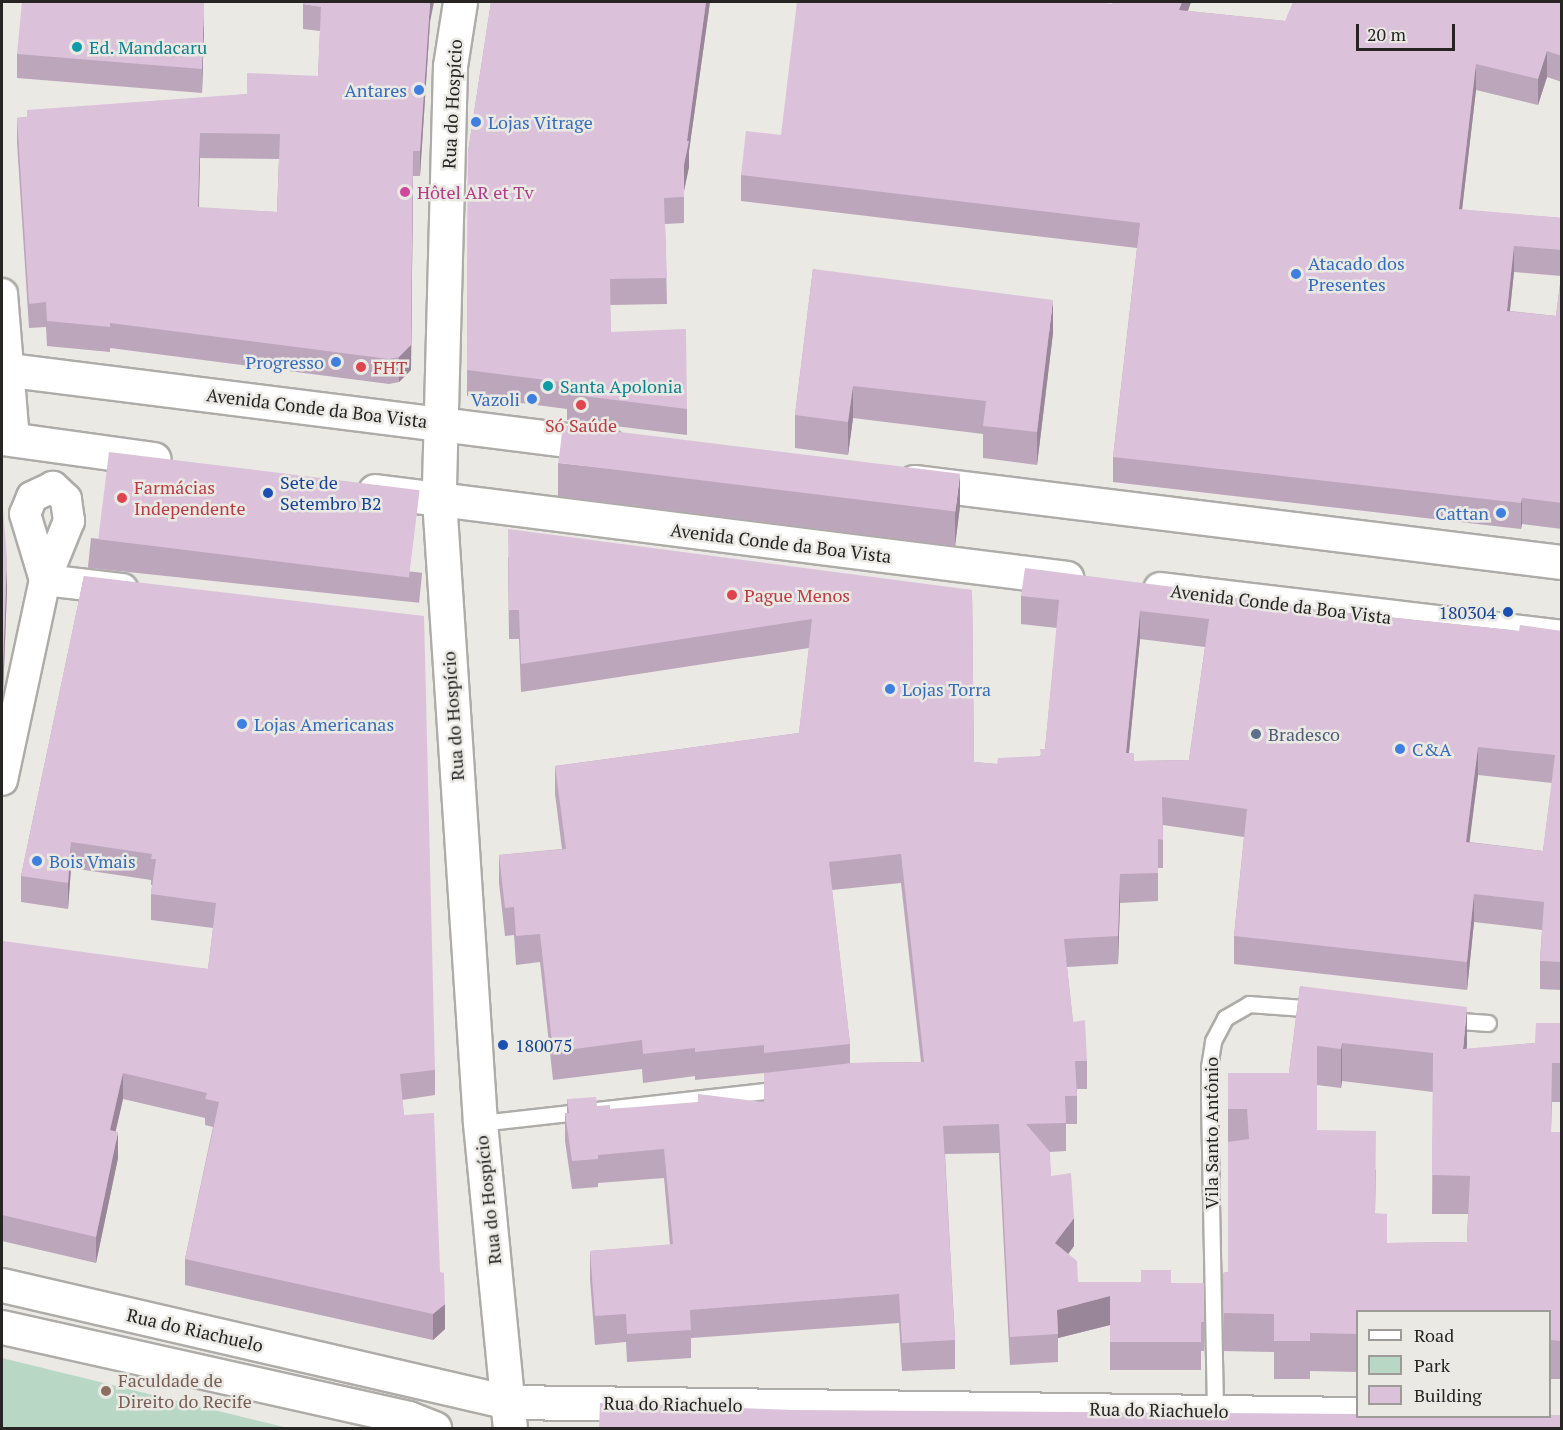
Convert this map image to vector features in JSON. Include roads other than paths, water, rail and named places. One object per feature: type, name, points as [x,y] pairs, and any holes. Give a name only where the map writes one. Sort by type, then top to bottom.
[{"type":"main road","name":"Rua do Hospício","points":[[460,2],[450,66],[435,626],[509,1415]]},
{"type":"main road","name":"Avenida Conde da Boa Vista","points":[[4,369],[638,448]]},
{"type":"main road","points":[[8,439],[182,463]]},
{"type":"main road","points":[[882,478],[1562,562]]},
{"type":"main road","name":"Avenida Conde da Boa Vista","points":[[349,487],[1562,638]]},
{"type":"main road","name":"Rua do Riachuelo","points":[[2,1285],[509,1415],[1215,1410],[1356,1414]]},
{"type":"main road","points":[[2,1327],[415,1425]]},
{"type":"street","points":[[2,294],[8,439]]},
{"type":"street","points":[[2,780],[45,579],[155,593]]},
{"type":"lane","name":"Vila Santo Antônio","points":[[1215,1410],[1209,1102],[1209,1067],[1213,1041],[1225,1018],[1249,1004],[1333,1011]]},
{"type":"lane","points":[[1428,1018],[1488,1023]]},
{"type":"lane","points":[[480,1123],[796,1088]]},
{"type":"place","name":"Ed. Mandacaru","points":[[77,47]]},
{"type":"place","name":"Antares","points":[[419,90]]},
{"type":"place","name":"Lojas Vitrage","points":[[476,122]]},
{"type":"place","name":"Hôtel AR et Tv","points":[[405,192]]},
{"type":"place","name":"Atacado dos Presentes","points":[[1296,274]]},
{"type":"place","name":"Progresso","points":[[336,362]]},
{"type":"place","name":"FHT","points":[[361,367]]},
{"type":"place","name":"Santa Apolonia","points":[[548,386]]},
{"type":"place","name":"Vazoli","points":[[532,399]]},
{"type":"place","name":"Só Saúde","points":[[581,405]]},
{"type":"place","name":"Sete de Setembro B2","points":[[268,493]]},
{"type":"place","name":"Farmácias Independente","points":[[122,498]]},
{"type":"place","name":"Cattan","points":[[1501,513]]},
{"type":"place","name":"Pague Menos","points":[[732,595]]},
{"type":"place","name":"180304","points":[[1508,612]]},
{"type":"place","name":"Lojas Torra","points":[[890,689]]},
{"type":"place","name":"Lojas Americanas","points":[[242,724]]},
{"type":"place","name":"Bradesco","points":[[1256,734]]},
{"type":"place","name":"C&A","points":[[1400,749]]},
{"type":"place","name":"Bois Vmais","points":[[37,861]]},
{"type":"place","name":"180075","points":[[503,1045]]},
{"type":"place","name":"Faculdade de Direito do Recife","points":[[106,1391]]}]
